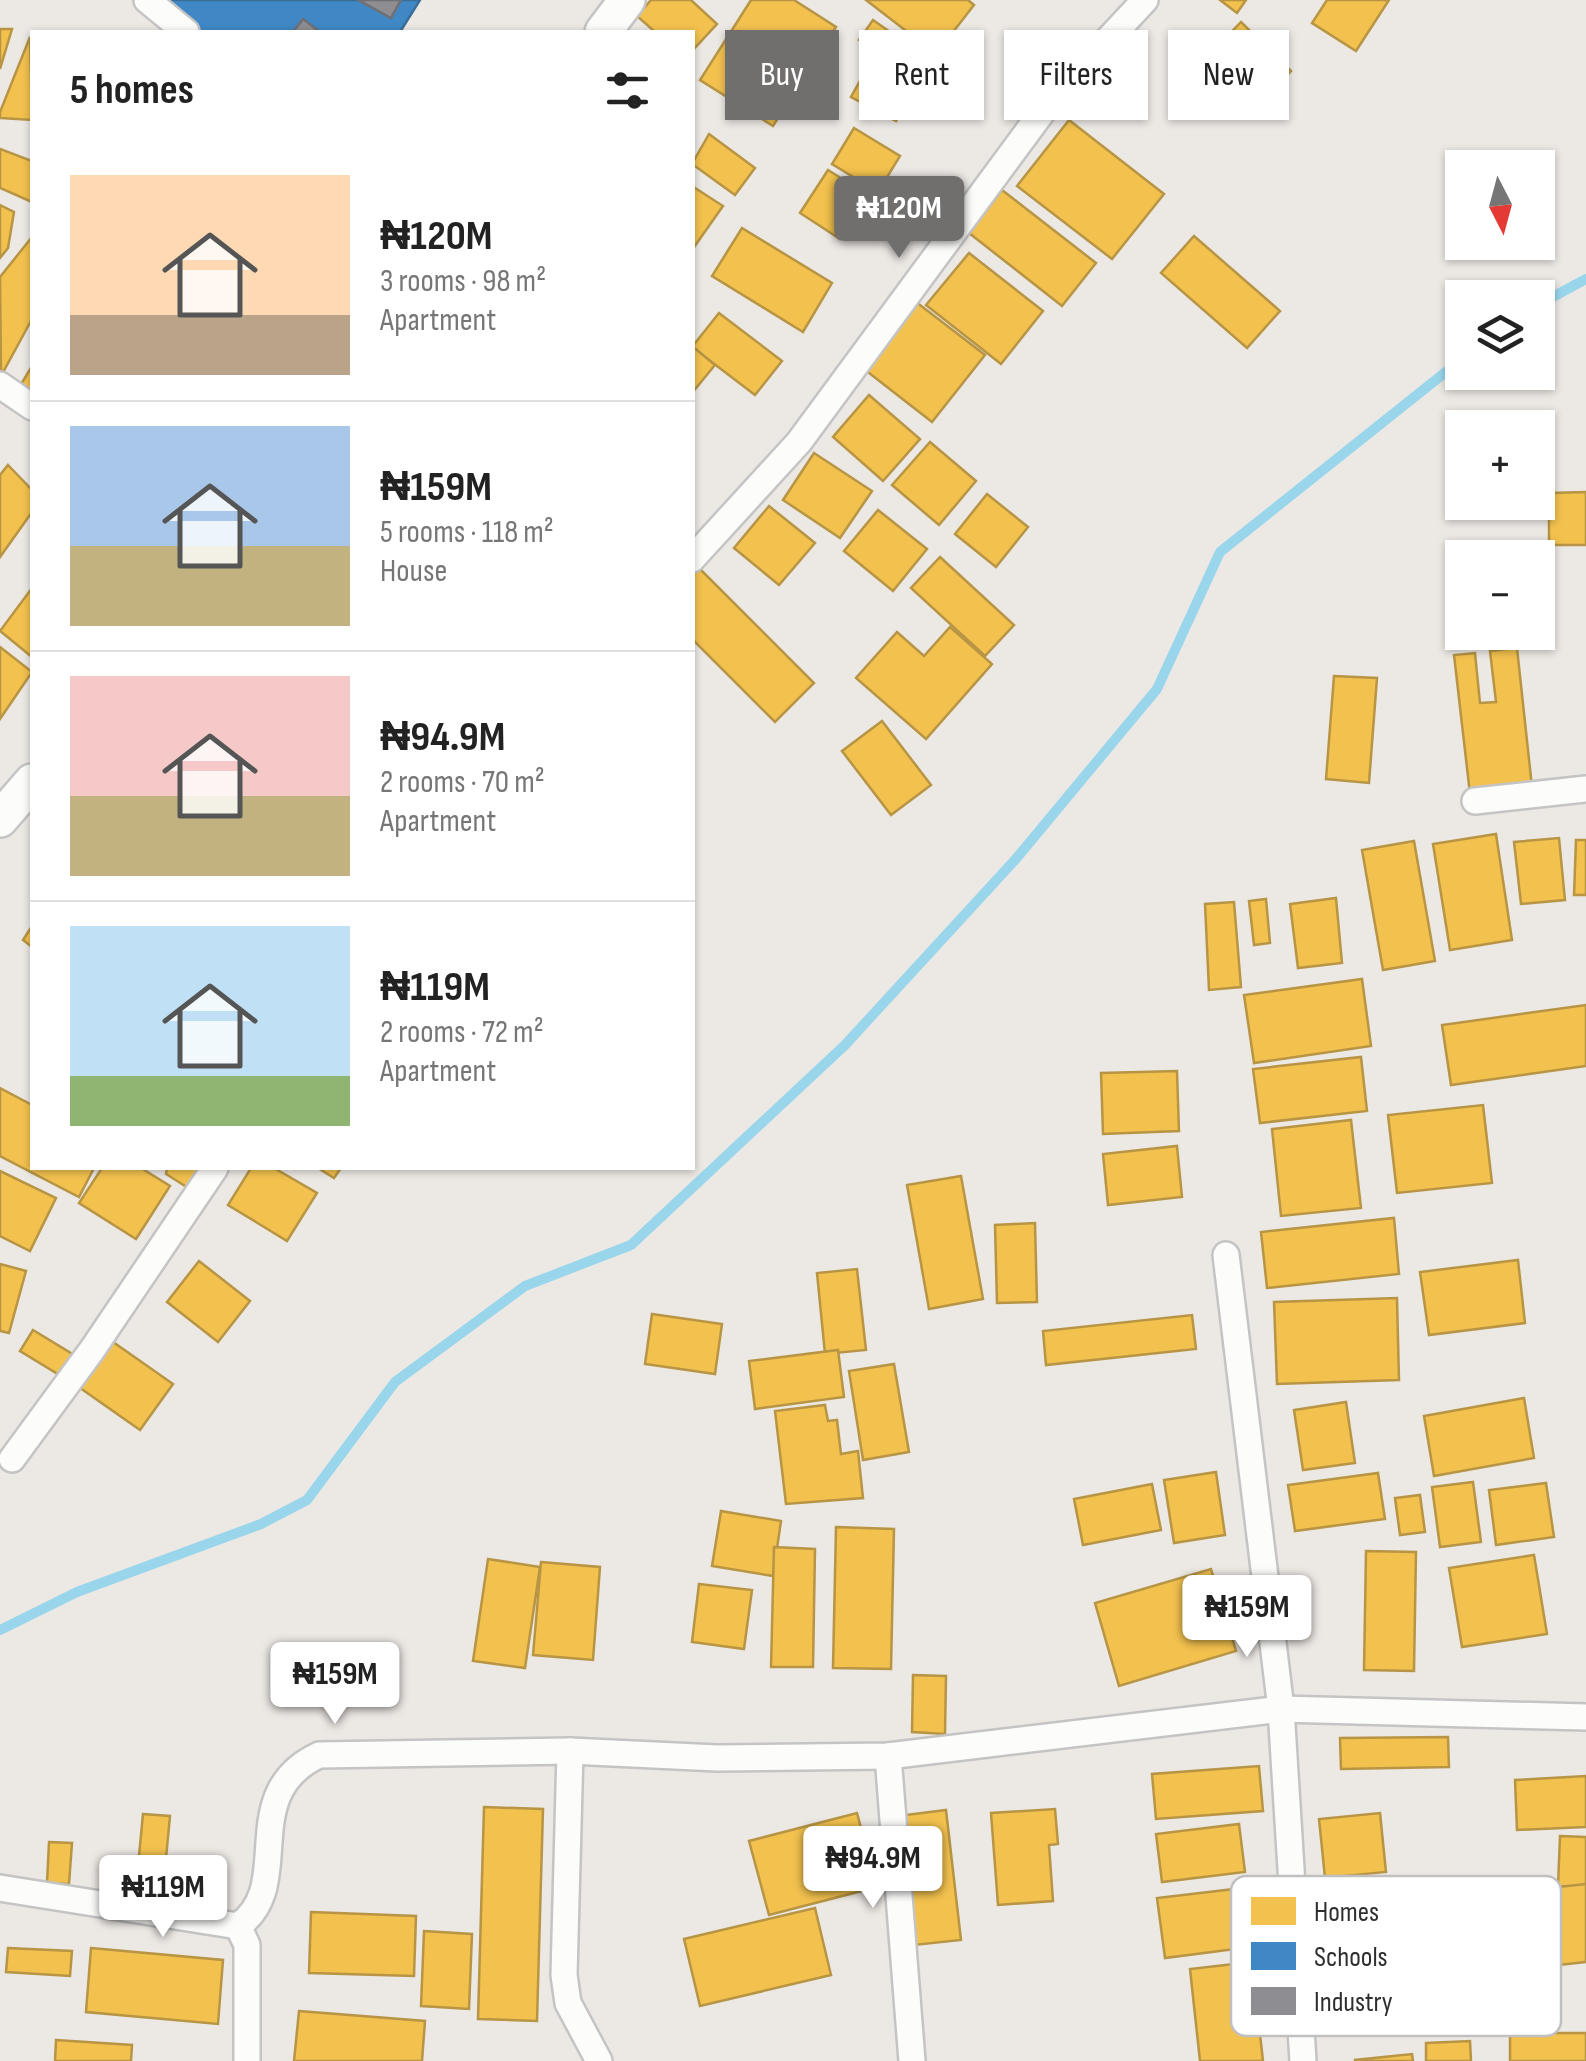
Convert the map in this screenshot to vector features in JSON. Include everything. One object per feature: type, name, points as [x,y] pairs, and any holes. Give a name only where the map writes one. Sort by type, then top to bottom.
[{"type":"main road","points":[[604,30],[626,0]]},
{"type":"main road","points":[[0,819],[30,784]]},
{"type":"street","points":[[146,0],[184,30]]},
{"type":"street","points":[[695,556],[799,442],[1048,104],[1145,0]]},
{"type":"street","points":[[0,385],[30,406]]},
{"type":"street","points":[[1475,801],[1586,789]]},
{"type":"street","points":[[12,1459],[92,1350],[213,1170]]},
{"type":"street","points":[[1226,1256],[1281,1709],[1291,1876]]},
{"type":"street","points":[[0,1888],[238,1926],[255,1914],[266,1878],[269,1814],[284,1780],[302,1763],[319,1755],[570,1751],[717,1758],[888,1756],[1281,1709],[1586,1716]]},
{"type":"street","points":[[570,1751],[564,1975],[568,2002],[599,2061]]},
{"type":"street","points":[[888,1756],[912,2061]]},
{"type":"street","points":[[238,1926],[248,1945],[247,2061]]},
{"type":"street","points":[[1301,2036],[1303,2061]]},
{"type":"building: Homes","points":[[651,0],[691,0],[717,24],[695,48],[695,30],[653,30],[637,16]]},
{"type":"building: Homes","points":[[751,0],[794,0],[836,27],[834,30],[732,30]]},
{"type":"building: Homes","points":[[866,0],[968,0],[974,5],[955,30],[905,30]]},
{"type":"building: Homes","points":[[1220,0],[1246,0],[1237,13]]},
{"type":"building: Homes","points":[[1327,0],[1389,0],[1356,51],[1312,23]]},
{"type":"building: Homes","points":[[873,20],[887,30],[866,30]]},
{"type":"building: Homes","points":[[1241,22],[1249,30],[1233,30]]},
{"type":"building: Homes","points":[[0,29],[12,29],[0,69]]},
{"type":"building: Homes","points":[[30,37],[30,120],[0,118]]},
{"type":"building: Homes","points":[[725,41],[725,96],[700,80]]},
{"type":"building: Homes","points":[[859,83],[859,101],[851,97]]},
{"type":"building: Homes","points":[[1069,120],[1164,194],[1112,259],[1017,186]]},
{"type":"building: Homes","points":[[854,128],[900,156],[878,192],[832,164]]},
{"type":"building: Homes","points":[[709,134],[755,168],[735,195],[695,166]]},
{"type":"building: Homes","points":[[0,149],[30,160],[30,201],[0,188]]},
{"type":"building: Homes","points":[[828,170],[868,195],[840,239],[800,213]]},
{"type":"building: Homes","points":[[695,188],[723,206],[695,246]]},
{"type":"building: Homes","points":[[1002,190],[1096,263],[1062,306],[969,233]]},
{"type":"building: Homes","points":[[0,205],[14,212],[8,248],[0,258]]},
{"type":"building: Homes","points":[[742,228],[832,283],[803,332],[712,276]]},
{"type":"building: Homes","points":[[1194,236],[1280,311],[1247,348],[1161,273]]},
{"type":"building: Homes","points":[[30,240],[30,323],[1,376],[0,277]]},
{"type":"building: Homes","points":[[969,253],[1043,311],[1001,364],[926,305]]},
{"type":"building: Homes","points":[[907,295],[985,355],[932,422],[855,362]]},
{"type":"building: Homes","points":[[719,313],[782,361],[755,395],[695,349],[695,343]]},
{"type":"building: Homes","points":[[695,348],[715,365],[695,389]]},
{"type":"building: Homes","points":[[30,369],[30,390],[20,386]]},
{"type":"building: Homes","points":[[869,395],[920,439],[883,481],[833,437]]},
{"type":"building: Homes","points":[[930,442],[976,481],[939,525],[892,485]]},
{"type":"building: Homes","points":[[814,453],[872,491],[840,538],[783,500]]},
{"type":"building: Homes","points":[[8,465],[30,488],[30,515],[0,557],[0,475]]},
{"type":"building: Homes","points":[[1586,492],[1586,545],[1555,545],[1555,540],[1549,540],[1549,520],[1555,520],[1555,493]]},
{"type":"building: Homes","points":[[987,494],[1028,527],[996,567],[955,534]]},
{"type":"building: Homes","points":[[769,506],[815,543],[779,585],[734,548]]},
{"type":"building: Homes","points":[[878,510],[927,549],[893,591],[844,551]]},
{"type":"building: Homes","points":[[940,557],[1014,625],[985,656],[911,588]]},
{"type":"building: Homes","points":[[698,567],[814,683],[775,722],[695,642]]},
{"type":"building: Homes","points":[[30,591],[30,655],[0,631]]},
{"type":"building: Homes","points":[[950,627],[992,664],[926,739],[856,678],[897,632],[924,656]]},
{"type":"building: Homes","points":[[0,647],[30,670],[30,675],[0,719]]},
{"type":"building: Homes","points":[[1517,650],[1532,787],[1470,794],[1454,655],[1475,653],[1480,703],[1496,702],[1490,651]]},
{"type":"building: Homes","points":[[1334,676],[1377,678],[1369,783],[1326,779]]},
{"type":"building: Homes","points":[[882,721],[931,785],[891,815],[842,751]]},
{"type":"building: Homes","points":[[1496,834],[1512,940],[1450,950],[1433,844]]},
{"type":"building: Homes","points":[[1559,838],[1565,900],[1521,904],[1514,842]]},
{"type":"building: Homes","points":[[1576,840],[1586,840],[1586,895],[1574,895]]},
{"type":"building: Homes","points":[[1414,841],[1435,961],[1383,970],[1362,850]]},
{"type":"building: Homes","points":[[1336,898],[1342,963],[1298,968],[1290,904]]},
{"type":"building: Homes","points":[[1266,899],[1270,943],[1254,945],[1249,901]]},
{"type":"building: Homes","points":[[1234,902],[1241,987],[1209,990],[1205,904]]},
{"type":"building: Homes","points":[[1362,979],[1371,1046],[1254,1063],[1244,995]]},
{"type":"building: Homes","points":[[1586,1005],[1586,1066],[1451,1085],[1442,1025]]},
{"type":"building: Homes","points":[[1361,1057],[1367,1111],[1260,1123],[1253,1069]]},
{"type":"building: Homes","points":[[1177,1071],[1179,1131],[1103,1134],[1101,1073]]},
{"type":"building: Homes","points":[[0,1088],[30,1104],[30,1170],[93,1170],[79,1197],[0,1156]]},
{"type":"building: Homes","points":[[1483,1105],[1492,1183],[1397,1193],[1388,1115]]},
{"type":"building: Homes","points":[[1351,1120],[1361,1208],[1281,1216],[1272,1129]]},
{"type":"building: Homes","points":[[1177,1146],[1182,1197],[1108,1205],[1103,1154]]},
{"type":"building: Homes","points":[[101,1170],[144,1170],[170,1186],[136,1239],[79,1203]]},
{"type":"building: Homes","points":[[167,1170],[206,1170],[193,1191],[166,1174]]},
{"type":"building: Homes","points":[[250,1170],[277,1170],[317,1193],[287,1241],[228,1205]]},
{"type":"building: Homes","points":[[321,1170],[340,1170],[334,1178]]},
{"type":"building: Homes","points":[[0,1171],[56,1198],[30,1251],[0,1236]]},
{"type":"building: Homes","points":[[961,1176],[983,1299],[929,1309],[907,1185]]},
{"type":"building: Homes","points":[[1394,1218],[1399,1274],[1267,1288],[1261,1232]]},
{"type":"building: Homes","points":[[1035,1223],[1037,1302],[997,1303],[995,1225]]},
{"type":"building: Homes","points":[[1518,1260],[1525,1323],[1429,1335],[1420,1272]]},
{"type":"building: Homes","points":[[199,1261],[250,1301],[218,1342],[167,1302]]},
{"type":"building: Homes","points":[[0,1264],[26,1271],[9,1333],[0,1331]]},
{"type":"building: Homes","points":[[857,1269],[866,1350],[825,1354],[817,1273]]},
{"type":"building: Homes","points":[[1397,1298],[1399,1380],[1277,1384],[1274,1302]]},
{"type":"building: Homes","points":[[652,1314],[722,1324],[715,1374],[645,1364]]},
{"type":"building: Homes","points":[[1192,1315],[1196,1349],[1046,1365],[1043,1331]]},
{"type":"building: Homes","points":[[33,1330],[74,1355],[61,1376],[20,1351]]},
{"type":"building: Homes","points":[[96,1330],[173,1384],[140,1430],[63,1376]]},
{"type":"building: Homes","points":[[838,1350],[844,1397],[755,1409],[749,1361]]},
{"type":"building: Homes","points":[[894,1364],[909,1452],[863,1460],[849,1371]]},
{"type":"building: Homes","points":[[1524,1398],[1534,1458],[1434,1476],[1424,1416]]},
{"type":"building: Homes","points":[[1346,1402],[1355,1463],[1303,1470],[1294,1410]]},
{"type":"building: Homes","points":[[825,1405],[828,1421],[837,1420],[841,1454],[858,1451],[863,1498],[786,1504],[775,1411]]},
{"type":"building: Homes","points":[[1216,1472],[1225,1535],[1174,1543],[1164,1480]]},
{"type":"building: Homes","points":[[1378,1473],[1385,1519],[1295,1531],[1288,1485]]},
{"type":"building: Homes","points":[[1473,1482],[1481,1542],[1440,1547],[1432,1487]]},
{"type":"building: Homes","points":[[1546,1483],[1554,1537],[1496,1545],[1489,1490]]},
{"type":"building: Homes","points":[[1152,1484],[1161,1530],[1083,1545],[1074,1499]]},
{"type":"building: Homes","points":[[1420,1495],[1425,1532],[1400,1535],[1395,1498]]},
{"type":"building: Homes","points":[[721,1511],[781,1521],[773,1576],[712,1566]]},
{"type":"building: Homes","points":[[836,1527],[894,1529],[891,1669],[833,1668]]},
{"type":"building: Homes","points":[[774,1547],[815,1549],[813,1667],[771,1667]]},
{"type":"building: Homes","points":[[1366,1551],[1416,1552],[1414,1671],[1364,1670]]},
{"type":"building: Homes","points":[[1534,1555],[1547,1634],[1462,1647],[1449,1568]]},
{"type":"building: Homes","points":[[488,1559],[540,1567],[525,1668],[473,1661]]},
{"type":"building: Homes","points":[[541,1562],[600,1567],[593,1660],[533,1655]]},
{"type":"building: Homes","points":[[1211,1569],[1236,1651],[1119,1686],[1095,1603]]},
{"type":"building: Homes","points":[[699,1584],[752,1590],[744,1649],[692,1642]]},
{"type":"building: Homes","points":[[913,1675],[946,1676],[945,1734],[912,1732]]},
{"type":"building: Homes","points":[[1448,1737],[1449,1767],[1341,1769],[1340,1738]]},
{"type":"building: Homes","points":[[1259,1766],[1263,1811],[1156,1819],[1152,1774]]},
{"type":"building: Homes","points":[[1586,1776],[1586,1827],[1517,1830],[1515,1780]]},
{"type":"building: Homes","points":[[484,1807],[543,1809],[537,2021],[478,2019]]},
{"type":"building: Homes","points":[[1055,1809],[1058,1844],[1049,1845],[1053,1901],[998,1905],[991,1813]]},
{"type":"building: Homes","points":[[946,1810],[961,1940],[905,1946],[890,1817]]},
{"type":"building: Homes","points":[[857,1813],[877,1887],[769,1915],[749,1841]]},
{"type":"building: Homes","points":[[1380,1813],[1386,1872],[1325,1876],[1319,1819]]},
{"type":"building: Homes","points":[[143,1814],[170,1816],[163,1890],[136,1887]]},
{"type":"building: Homes","points":[[1239,1824],[1245,1872],[1162,1882],[1156,1834]]},
{"type":"building: Homes","points":[[1560,1836],[1586,1837],[1586,1887],[1561,1886]]},
{"type":"building: Homes","points":[[49,1842],[72,1843],[69,1884],[47,1883]]},
{"type":"building: Homes","points":[[1586,1884],[1586,1962],[1561,1965],[1561,1887]]},
{"type":"building: Homes","points":[[1231,1889],[1231,1950],[1165,1958],[1157,1898]]},
{"type":"building: Homes","points":[[815,1908],[831,1975],[700,2006],[684,1939]]},
{"type":"building: Homes","points":[[311,1912],[416,1916],[414,1976],[309,1973]]},
{"type":"building: Homes","points":[[424,1931],[472,1934],[469,2009],[421,2006]]},
{"type":"building: Homes","points":[[8,1948],[72,1951],[70,1976],[6,1972]]},
{"type":"building: Homes","points":[[91,1948],[223,1960],[218,2024],[86,2012]]},
{"type":"building: Homes","points":[[1231,1964],[1231,2036],[1260,2036],[1263,2061],[1200,2061],[1190,1969]]},
{"type":"building: Homes","points":[[299,2011],[425,2021],[422,2061],[294,2061]]},
{"type":"building: Homes","points":[[1586,2033],[1586,2061],[1510,2061],[1510,2036]]},
{"type":"building: Homes","points":[[56,2040],[132,2045],[131,2061],[55,2061]]},
{"type":"building: Homes","points":[[1470,2041],[1471,2061],[1426,2061],[1426,2043]]},
{"type":"building: Homes","points":[[1412,2054],[1413,2061],[1355,2061],[1355,2060]]},
{"type":"building: Schools","points":[[144,0],[420,0],[401,30],[188,30]]},
{"type":"building: Industry","points":[[358,0],[401,0],[391,18]]},
{"type":"building: Industry","points":[[303,19],[317,30],[295,30]]},
{"type":"waterway","points":[[1555,296],[1586,279]]},
{"type":"waterway","points":[[0,1630],[77,1592],[261,1524],[307,1500],[395,1382],[525,1286],[631,1245],[845,1045],[1015,860],[1157,689],[1220,552],[1445,373]]}]
